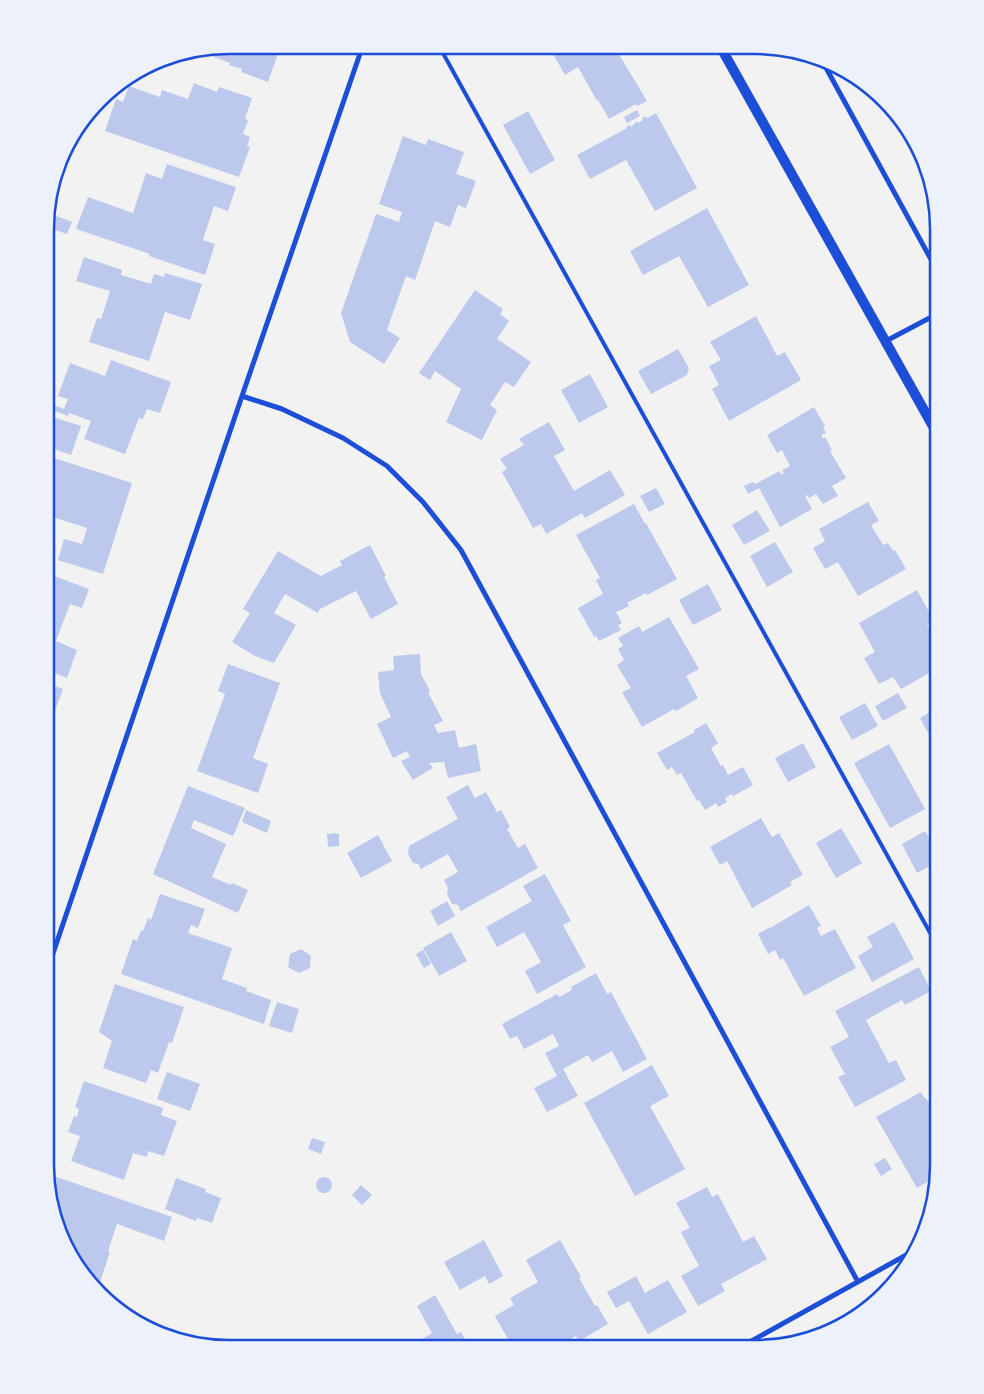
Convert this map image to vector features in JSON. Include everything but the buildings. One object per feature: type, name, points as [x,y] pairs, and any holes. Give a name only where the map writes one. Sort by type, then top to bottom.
[{"type":"main road","points":[[724,54],[930,421]]},
{"type":"street","points":[[54,950],[359,54]]},
{"type":"street","points":[[827,69],[930,258]]},
{"type":"street","points":[[886,341],[930,318]]},
{"type":"street","points":[[242,396],[282,409],[343,438],[387,466],[423,502],[461,550],[858,1282]]},
{"type":"street","points":[[753,1340],[905,1256]]},
{"type":"lane","points":[[443,54],[930,933]]}]
